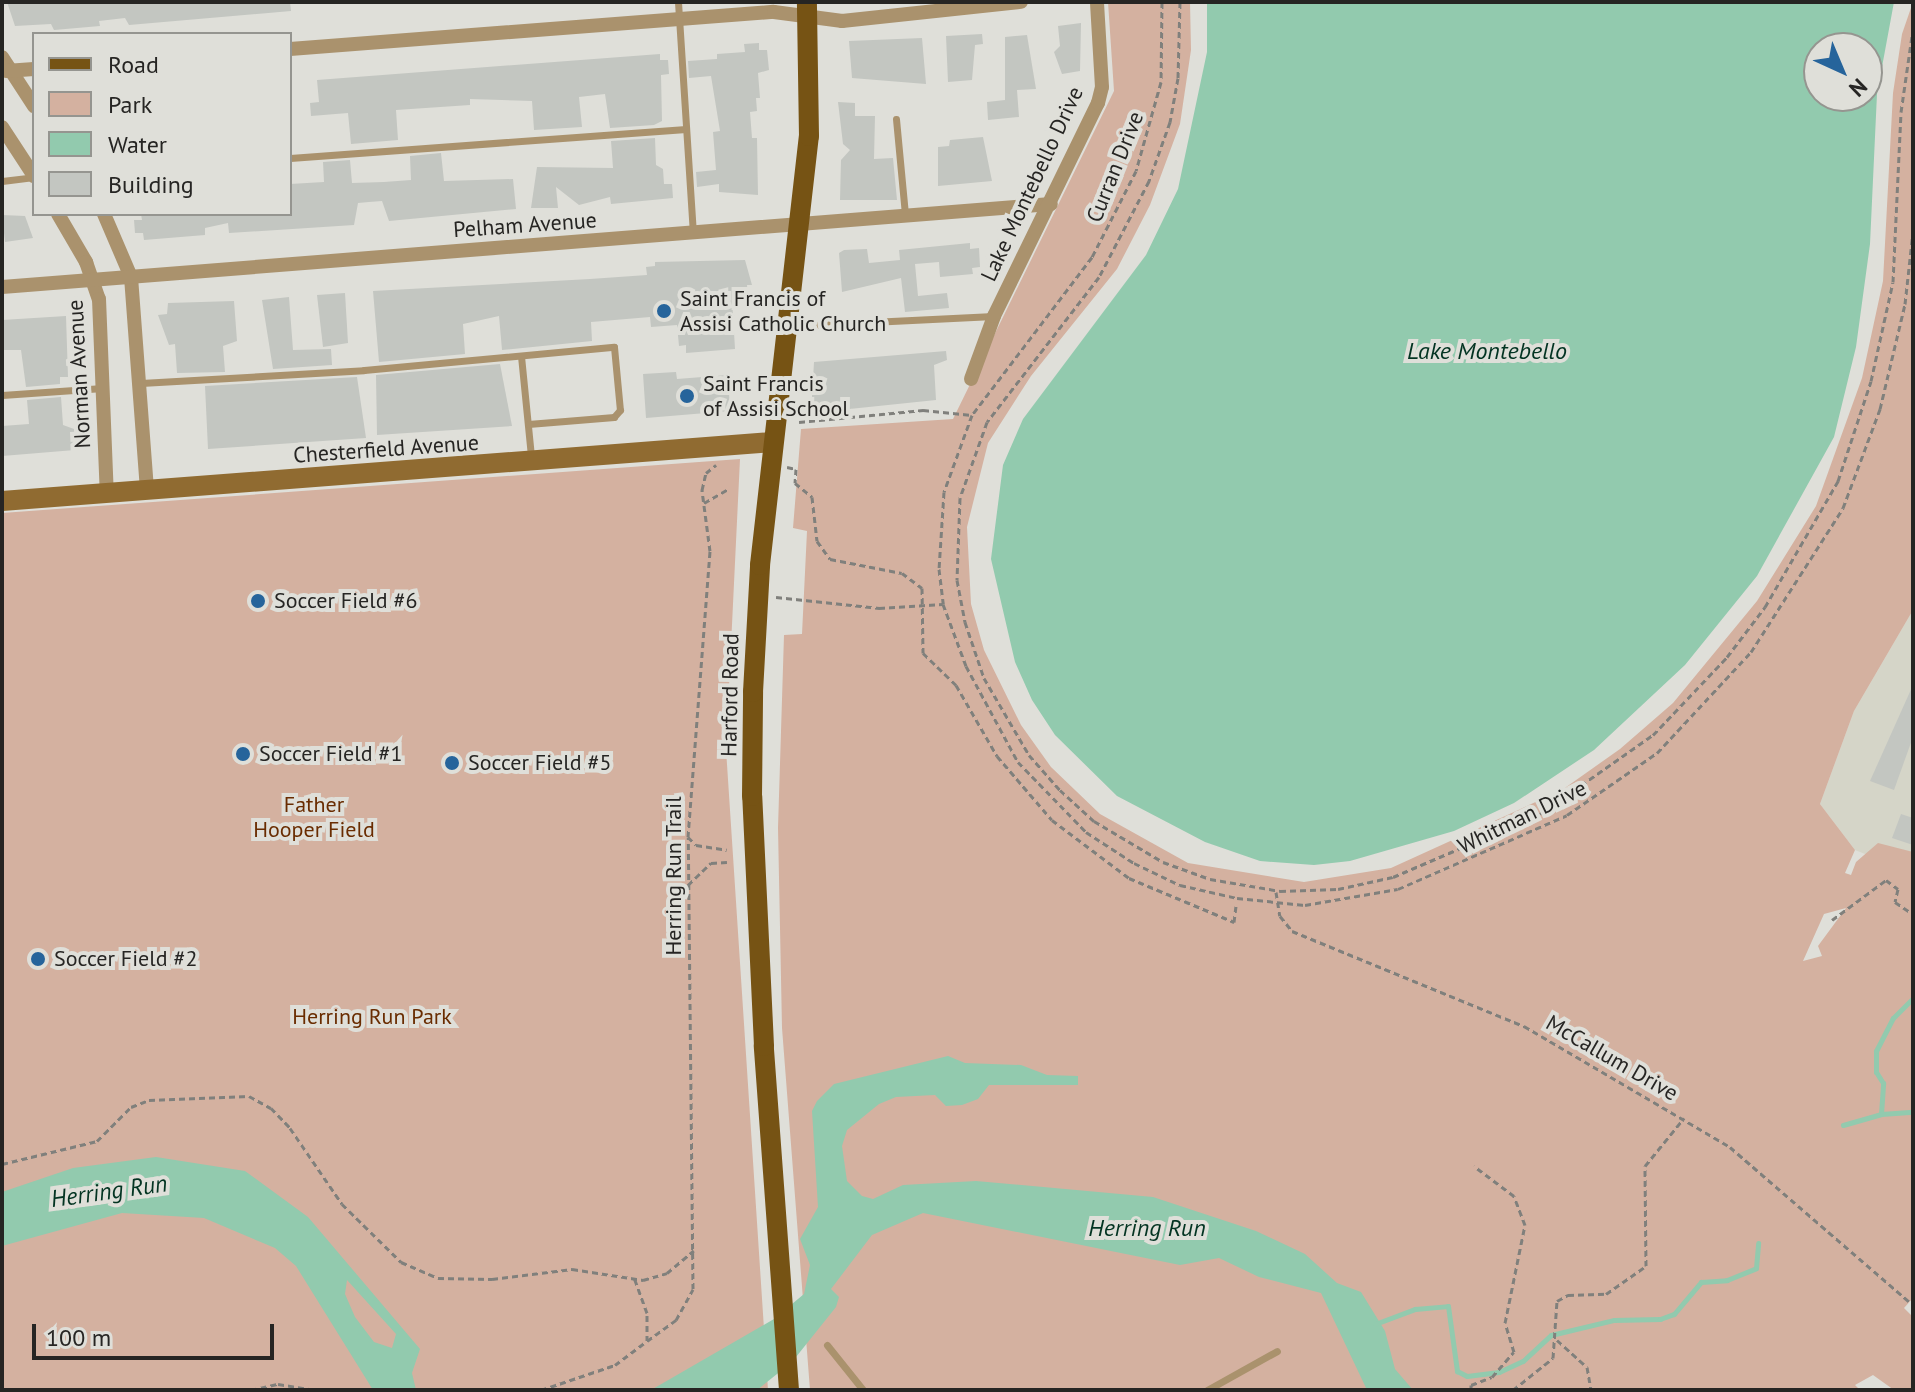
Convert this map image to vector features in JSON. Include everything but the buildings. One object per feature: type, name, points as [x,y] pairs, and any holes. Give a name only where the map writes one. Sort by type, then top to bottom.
[{"type":"main road","name":"Harford Road","points":[[789,1390],[764,1046],[752,796],[758,595],[772,442],[809,136],[807,10]]},
{"type":"street","points":[[292,49],[807,10],[842,21],[1021,2]]},
{"type":"street","name":"Lake Montebello Drive","points":[[971,379],[994,316],[1051,204],[1102,87],[1097,2]]},
{"type":"street","points":[[2,57],[6,71],[32,104]]},
{"type":"street","points":[[6,71],[32,69]]},
{"type":"street","points":[[2,127],[32,174]]},
{"type":"street","name":"Pelham Avenue","points":[[2,287],[693,235],[1051,204]]},
{"type":"street","name":"Norman Avenue","points":[[59,216],[93,280],[101,318],[107,494]]},
{"type":"street","points":[[105,216],[131,277],[147,490]]},
{"type":"street","name":"Chesterfield Avenue","points":[[2,501],[531,463],[772,442]]},
{"type":"lane","points":[[678,2],[693,235]]},
{"type":"lane","points":[[896,119],[905,217]]},
{"type":"lane","points":[[292,158],[686,129]]},
{"type":"lane","points":[[2,181],[32,177]]},
{"type":"lane","points":[[787,327],[994,316]]},
{"type":"lane","points":[[141,383],[614,347],[620,410],[614,417],[528,424]]},
{"type":"lane","points":[[521,356],[531,463]]},
{"type":"lane","points":[[2,395],[103,388]]},
{"type":"lane","points":[[827,1345],[863,1390]]},
{"type":"lane","points":[[1207,1390],[1277,1351]]},
{"type":"path","name":"Curran Drive","points":[[972,415],[981,398],[1075,281],[1120,207],[1156,108],[1162,2]]},
{"type":"path","points":[[1180,2],[1174,105],[1141,201],[1099,277],[1022,369],[987,422],[960,498],[956,566],[974,653],[1012,730],[1044,773],[1094,821],[1142,852],[1184,872],[1276,890],[1338,889],[1393,877],[1540,814],[1653,735],[1738,643],[1824,510],[1871,381],[1893,282],[1901,112],[1913,29]]},
{"type":"path","name":"Whitman Drive","points":[[943,604],[1001,738],[1070,818],[1134,863],[1180,885],[1278,904],[1338,902],[1398,889],[1514,842],[1630,775],[1713,698],[1802,578],[1858,475],[1902,317],[1913,231]]},
{"type":"path","points":[[758,595],[841,605],[922,607],[943,604],[939,569],[944,492],[972,415],[923,410],[799,422]]},
{"type":"path","name":"Herring Run Trail","points":[[541,1390],[615,1365],[662,1333],[688,1304],[694,1250],[688,837],[710,551],[703,503],[706,473],[719,464]]},
{"type":"path","points":[[796,469],[795,483],[812,497],[817,541],[824,554],[844,566],[910,576],[923,590],[923,653],[956,685],[997,756],[1052,820],[1129,878],[1234,922],[1236,906]]},
{"type":"path","points":[[703,503],[728,489]]},
{"type":"path","points":[[688,837],[715,850],[727,850]]},
{"type":"path","points":[[715,850],[715,863]]},
{"type":"path","points":[[688,885],[715,863],[727,862]]},
{"type":"path","points":[[1832,920],[1886,880],[1898,889],[1895,902],[1913,914]]},
{"type":"path","points":[[1238,891],[1239,885]]},
{"type":"path","name":"McCallum Drive","points":[[1276,890],[1282,922],[1292,931],[1524,1026],[1730,1147],[1913,1305]]},
{"type":"path","points":[[2,1164],[97,1141],[131,1107],[149,1100],[249,1096],[271,1108],[290,1128],[342,1204],[401,1262],[448,1280],[572,1269],[656,1278],[694,1250]]},
{"type":"path","points":[[1513,1390],[1553,1358],[1557,1340],[1557,1301],[1568,1295],[1606,1294],[1646,1266],[1645,1166],[1684,1118]]},
{"type":"path","points":[[1471,1390],[1471,1385],[1492,1377],[1498,1365],[1514,1352],[1505,1323],[1525,1225],[1514,1196],[1474,1166]]},
{"type":"path","points":[[634,1277],[647,1313],[647,1341]]},
{"type":"path","points":[[1557,1340],[1587,1367],[1591,1390]]},
{"type":"path","points":[[251,1390],[295,1384],[314,1390]]},
{"type":"shaded area","points":[[1913,610],[1913,873],[1855,850],[1820,804],[1854,711]]},
{"type":"green space","points":[[1108,2],[1190,2],[1191,50],[1180,124],[1150,205],[1117,269],[1031,376],[988,443],[967,527],[971,604],[984,650],[1021,725],[1051,767],[1100,814],[1188,863],[1304,882],[1391,868],[1562,790],[1620,749],[1673,703],[1757,601],[1816,506],[1862,378],[1883,281],[1893,93],[1902,34],[1913,2],[1913,610],[1854,711],[1820,804],[1855,850],[1845,873],[1851,875],[1856,862],[1878,843],[1913,852],[1913,1298],[1904,1308],[1913,1317],[1913,1390],[1894,1390],[1873,1375],[1855,1385],[1860,1390],[810,1390],[782,1028],[778,828],[784,635],[802,634],[807,531],[793,528],[801,429],[953,419],[1114,91]],"holes":[[[1846,908],[1818,946],[1822,956],[1803,961],[1824,914]]]},
{"type":"green space","name":"Herring Run Park","points":[[740,459],[726,749],[768,1390],[2,1390],[2,513]]},
{"type":"water","name":"Lake Montebello","points":[[1207,2],[1894,2],[1883,62],[1883,32],[1803,32],[1803,112],[1876,112],[1870,244],[1856,347],[1834,437],[1757,576],[1685,665],[1594,750],[1514,803],[1454,831],[1350,861],[1314,865],[1260,861],[1205,842],[1117,796],[1055,735],[1032,700],[1015,662],[991,559],[1003,465],[1023,419],[1146,255],[1178,189],[1207,52]]},
{"type":"water","name":"Herring Run","points":[[948,1056],[965,1063],[1021,1065],[1047,1075],[1078,1076],[1078,1085],[989,1085],[978,1099],[962,1105],[946,1106],[935,1095],[896,1097],[879,1104],[847,1130],[842,1146],[847,1181],[862,1196],[873,1199],[903,1185],[976,1181],[1153,1197],[1256,1231],[1305,1254],[1337,1283],[1361,1292],[1385,1331],[1395,1369],[1413,1390],[1367,1390],[1321,1293],[1259,1277],[1219,1258],[1180,1265],[923,1213],[872,1235],[831,1289],[839,1297],[836,1307],[792,1362],[757,1390],[651,1390],[774,1319],[804,1294],[810,1265],[800,1239],[818,1207],[812,1111],[817,1101],[834,1084]]},
{"type":"water","name":"Herring Run","points":[[156,1157],[245,1171],[308,1217],[420,1349],[412,1373],[416,1390],[373,1390],[296,1266],[275,1248],[204,1218],[122,1213],[2,1246],[2,1192],[73,1168]],"holes":[[[347,1280],[396,1334],[392,1348],[374,1342],[355,1317],[345,1294]]]},
{"type":"waterway","points":[[1881,1114],[1883,1083],[1876,1072],[1876,1051],[1893,1018],[1913,998]]},
{"type":"waterway","points":[[1843,1125],[1881,1114],[1913,1112]]},
{"type":"waterway","points":[[1375,1324],[1415,1309],[1448,1306],[1457,1371],[1467,1376],[1499,1372],[1523,1361],[1551,1335],[1614,1320],[1660,1319],[1674,1314],[1701,1282],[1727,1280],[1756,1268],[1758,1243]]},
{"type":"place","name":"Saint Francis of Assisi Catholic Church","points":[[664,311]]},
{"type":"place","name":"Saint Francis of Assisi School","points":[[687,396]]},
{"type":"place","name":"Soccer Field #6","points":[[258,601]]},
{"type":"place","name":"Soccer Field #1","points":[[243,754]]},
{"type":"place","name":"Soccer Field #5","points":[[452,763]]},
{"type":"place","name":"Soccer Field #2","points":[[38,959]]},
{"type":"park label","name":"Father Hooper Field","points":[[314,816]]}]
